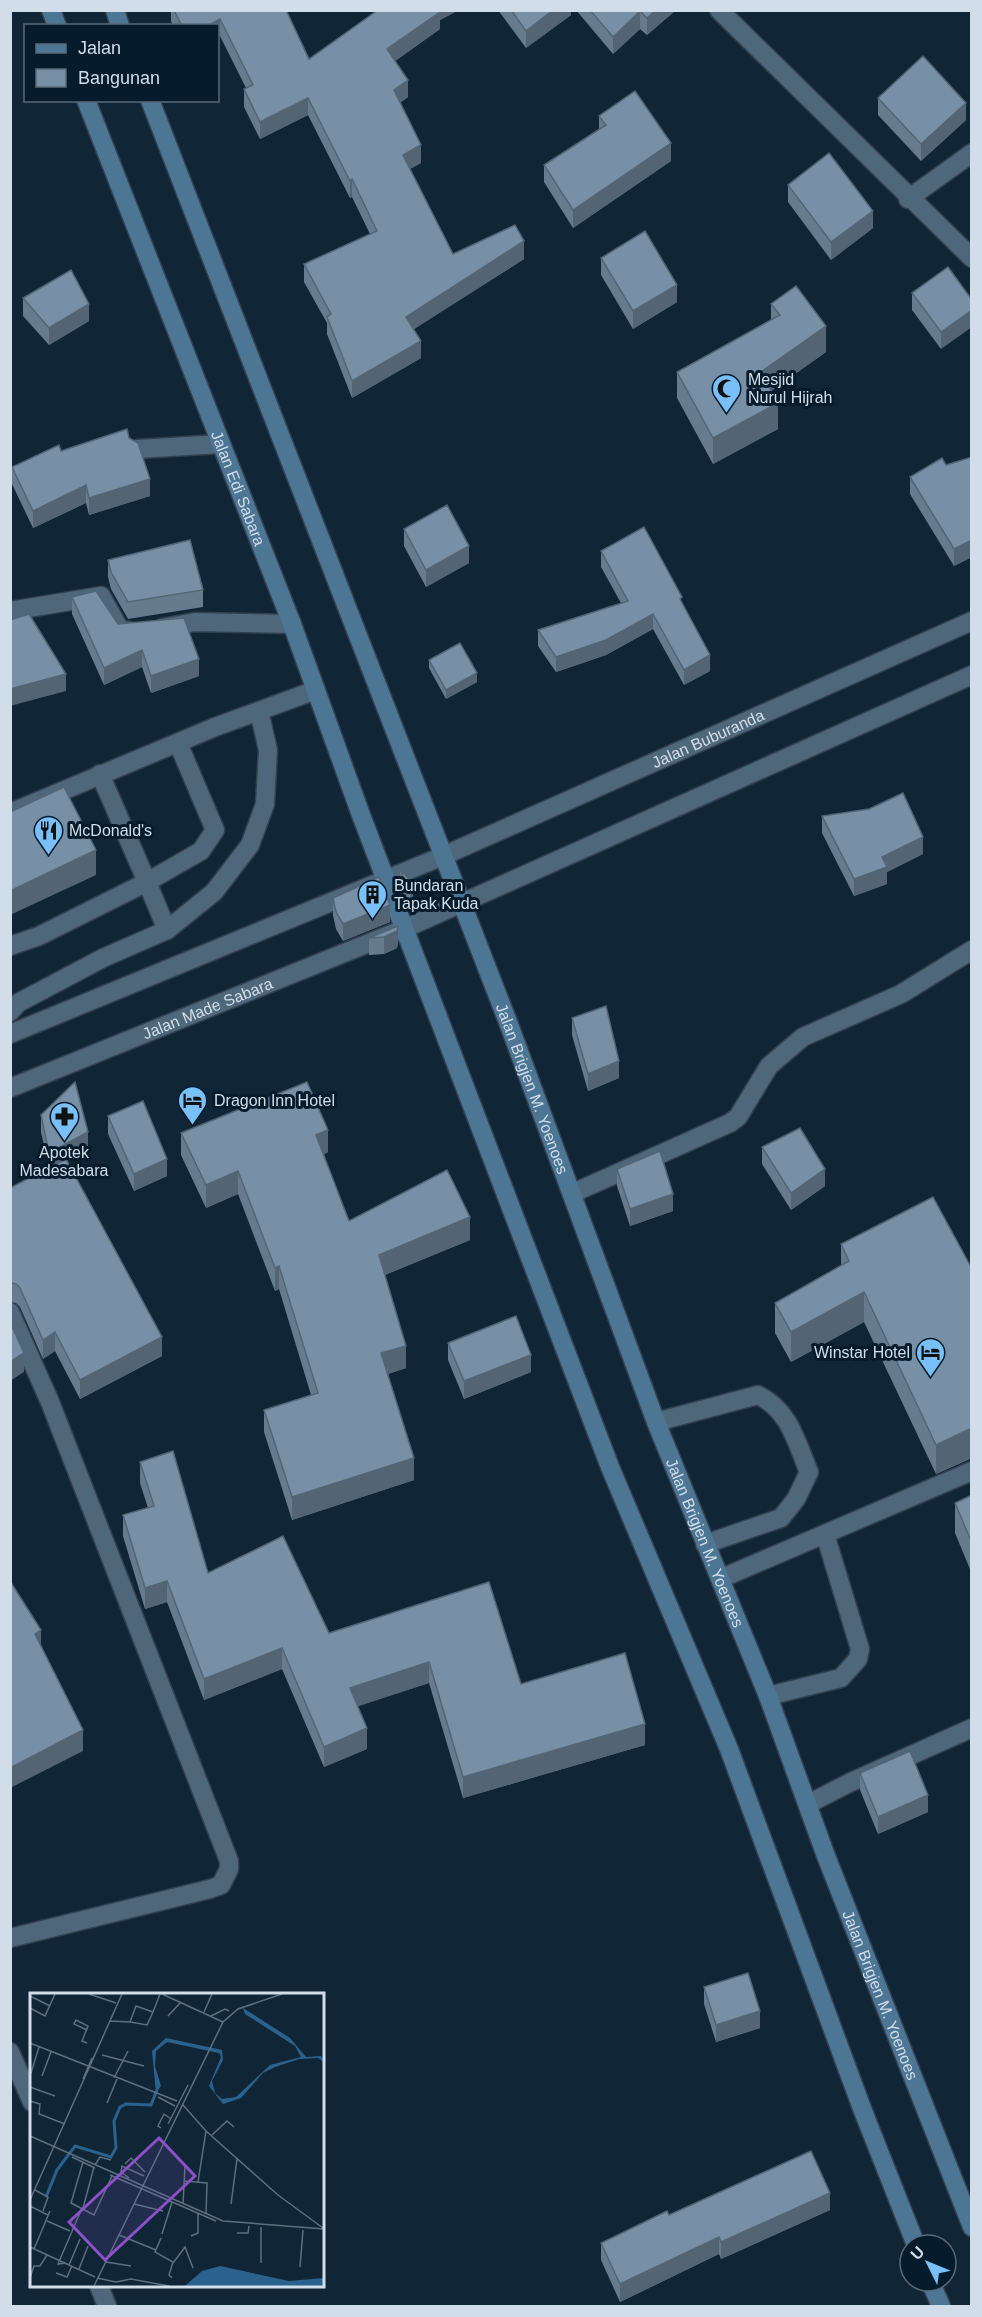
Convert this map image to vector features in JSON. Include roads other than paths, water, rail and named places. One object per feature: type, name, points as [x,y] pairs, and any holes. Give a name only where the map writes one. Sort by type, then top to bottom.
[{"type":"main road","name":"Jalan Edi Sabara","points":[[87,102],[292,624],[406,928]]},
{"type":"main road","points":[[151,102],[443,856]]},
{"type":"main road","name":"Jalan Brigjen M. Yoenoes","points":[[443,856],[573,1193],[656,1422],[705,1545],[722,1578],[972,2227]]},
{"type":"main road","points":[[406,928],[610,1467],[729,1749],[863,2111],[911,2233]]},
{"type":"street","points":[[719,10],[908,199],[972,258]]},
{"type":"street","points":[[908,199],[972,153]]},
{"type":"street","points":[[138,449],[220,444]]},
{"type":"street","points":[[10,611],[60,605],[99,596],[103,597],[122,631],[195,622],[292,624]]},
{"type":"street","name":"Jalan Buburanda","points":[[387,879],[972,621]]},
{"type":"street","points":[[461,903],[972,675]]},
{"type":"street","points":[[10,813],[100,774],[316,690]]},
{"type":"street","points":[[10,1012],[18,1003],[103,958],[167,930],[214,892],[250,845],[265,804],[268,750],[259,711]]},
{"type":"street","points":[[10,946],[39,936],[147,882],[201,851],[215,830],[178,743]]},
{"type":"street","points":[[100,774],[167,930]]},
{"type":"street","points":[[10,1034],[387,879]]},
{"type":"street","name":"Jalan Made Sabara","points":[[10,1088],[406,928],[461,903]]},
{"type":"street","points":[[573,1193],[730,1123],[738,1117],[769,1066],[803,1037],[901,994],[972,950]]},
{"type":"street","points":[[10,1312],[50,1402],[153,1661],[229,1869],[221,1885],[210,1890],[10,1938]]},
{"type":"street","points":[[656,1422],[758,1395],[773,1402],[785,1414],[809,1472],[796,1499],[781,1518],[705,1545]]},
{"type":"street","points":[[722,1578],[972,1471]]},
{"type":"street","points":[[768,1696],[841,1678],[858,1659],[861,1649],[825,1534]]},
{"type":"street","points":[[808,1804],[850,1782],[972,1728]]},
{"type":"street","points":[[10,2052],[30,2097]]},
{"type":"street","points":[[99,2287],[107,2307]]},
{"type":"place","name":"Mesjid Nurul Hijrah","points":[[727,414]]},
{"type":"place","name":"McDonald's","points":[[48,856]]},
{"type":"place","name":"Bundaran Tapak Kuda","points":[[373,920]]},
{"type":"place","name":"Dragon Inn Hotel","points":[[193,1126]]},
{"type":"place","name":"Apotek Madesabara","points":[[64,1142]]},
{"type":"place","name":"Winstar Hotel","points":[[931,1378]]}]
